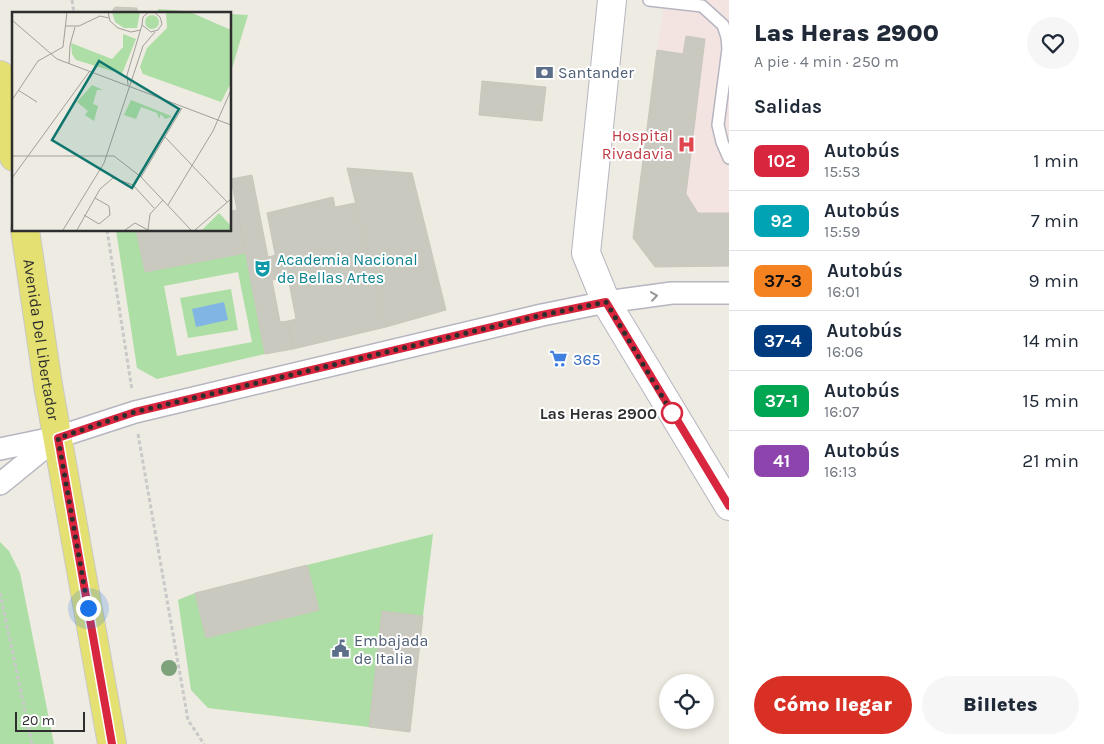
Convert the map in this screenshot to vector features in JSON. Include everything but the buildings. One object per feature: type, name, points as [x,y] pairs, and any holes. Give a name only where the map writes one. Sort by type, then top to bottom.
[{"type":"main road","points":[[612,0],[586,253],[606,302],[729,506]]},
{"type":"main road","points":[[0,75],[12,145]]},
{"type":"main road","name":"Avenida Del Libertador","points":[[25,231],[58,438],[112,744]]},
{"type":"street","points":[[0,448],[58,438],[135,412],[542,315],[606,302],[672,293],[729,293]]},
{"type":"street","points":[[0,484],[58,438]]},
{"type":"lane","points":[[649,0],[704,3],[723,25],[727,37],[728,50],[718,125],[722,142],[729,158]]},
{"type":"path","points":[[107,231],[135,412],[188,720],[204,744]]},
{"type":"path","points":[[0,593],[32,744]]},
{"type":"shaded area","name":"Hospital Rivadavia","points":[[665,0],[729,0],[729,267],[655,267],[633,238]]},
{"type":"green space","points":[[158,9],[199,12],[158,12]]},
{"type":"green space","points":[[231,14],[248,15],[231,72]]},
{"type":"green space","points":[[116,231],[136,231],[145,272],[246,253],[265,354],[157,379],[137,368]],"holes":[[[238,272],[252,342],[177,356],[164,286]]]},
{"type":"green space","points":[[231,289],[238,330],[188,338],[180,298]]},
{"type":"green space","points":[[433,534],[423,616],[369,727],[208,708],[191,690],[178,600],[195,593],[206,638],[319,610],[307,565]]},
{"type":"green space","points":[[0,542],[9,551],[20,573],[54,744],[0,744]]},
{"type":"water","points":[[224,302],[228,320],[196,327],[192,309]]},
{"type":"bus line","name":"102","points":[[112,744],[58,438],[135,412],[542,315],[606,302],[628,342],[729,506]]},
{"type":"place","name":"Santander","points":[[544,72]]},
{"type":"place","name":"Hospital Rivadavia","points":[[687,144]]},
{"type":"place","name":"Academia Nacional de Bellas Artes","points":[[263,268]]},
{"type":"place","name":"365","points":[[559,359]]},
{"type":"place","name":"Las Heras 2900","points":[[672,413]]},
{"type":"place","name":"Embajada de Italia","points":[[340,649]]},
{"type":"route","points":[[88,608],[58,438],[104,422],[135,412],[542,315],[606,302],[628,342],[672,413]]}]
